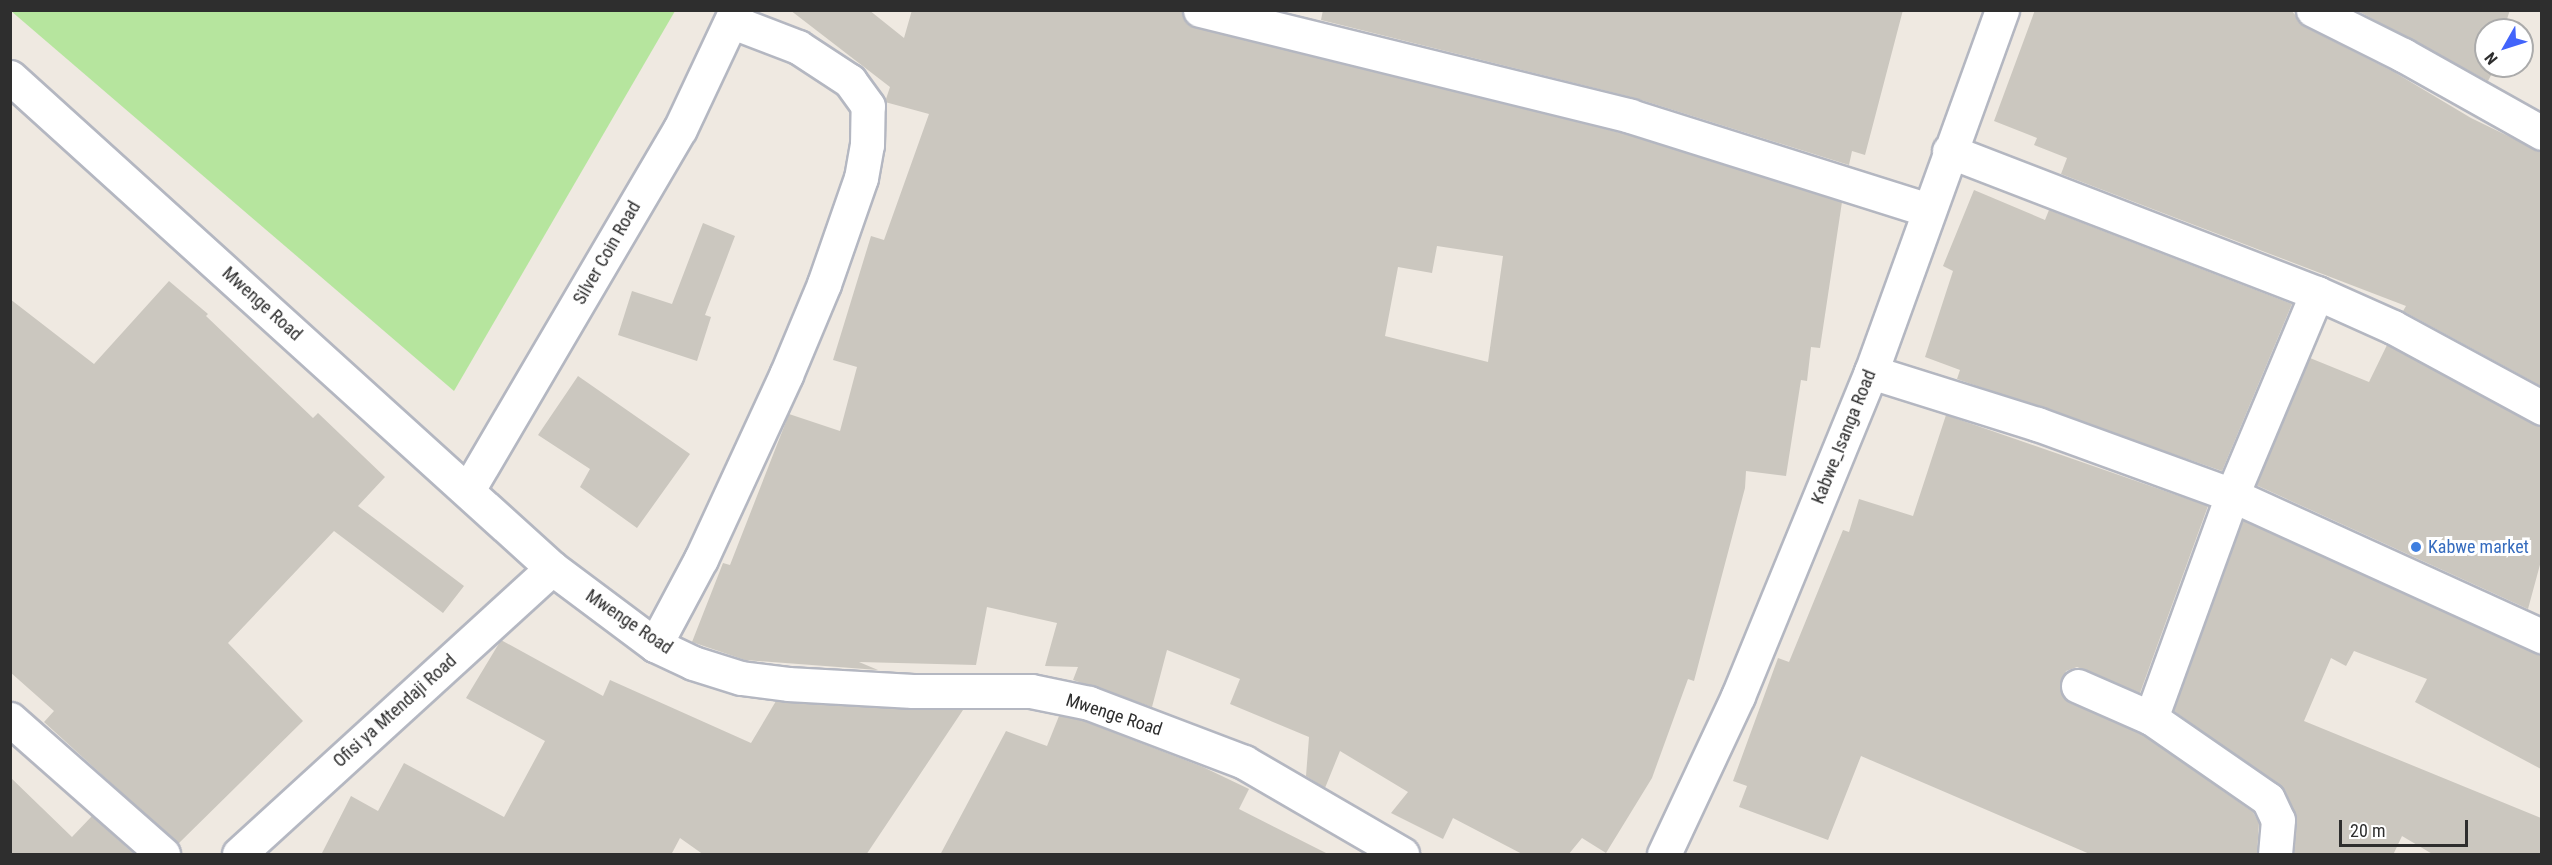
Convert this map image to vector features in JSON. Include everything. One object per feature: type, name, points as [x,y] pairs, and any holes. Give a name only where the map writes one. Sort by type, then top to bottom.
[{"type":"street","points":[[1200,10],[1630,116],[1929,210]]},
{"type":"street","name":"Kabwe_Isanga Road","points":[[1664,855],[1738,696],[1871,372],[1949,151],[2002,10]]},
{"type":"street","points":[[2313,10],[2403,55],[2541,133]]},
{"type":"street","points":[[655,645],[700,559],[786,375],[824,284],[861,178],[867,145],[868,106],[850,81],[798,47],[735,16]]},
{"type":"street","name":"Silver Coin Road","points":[[468,490],[680,129],[735,16]]},
{"type":"street","name":"Mwenge Road","points":[[10,77],[552,568],[655,645],[693,663],[741,678],[776,683],[913,691],[1031,691],[1089,703],[1244,762],[1402,855]]},
{"type":"street","points":[[1949,151],[2317,293],[2393,327],[2541,408]]},
{"type":"street","points":[[2151,718],[2232,495],[2317,293]]},
{"type":"street","points":[[1871,372],[2037,424],[2232,495],[2541,636]]},
{"type":"street","name":"Ofisi ya Mtendaji Road","points":[[239,855],[552,568]]},
{"type":"street","points":[[2078,686],[2151,718],[2268,799],[2278,820],[2275,855]]},
{"type":"street","points":[[10,718],[163,855]]},
{"type":"green space","points":[[11,11],[675,11],[454,391]]},
{"type":"building","points":[[790,10],[869,10],[904,38],[912,10],[1182,10],[1187,23],[1196,28],[1625,134],[1842,202],[1820,348],[1811,347],[1807,381],[1801,380],[1786,476],[1746,471],[1745,488],[1694,681],[1688,679],[1652,778],[1606,853],[1582,838],[1568,855],[1524,855],[1453,818],[1443,839],[1391,813],[1408,792],[1340,751],[1325,788],[1306,776],[1309,737],[1230,704],[1240,679],[1167,650],[1152,707],[1073,680],[1078,667],[1045,666],[1057,623],[987,607],[976,665],[859,662],[878,670],[745,660],[692,642],[723,563],[730,565],[789,414],[840,431],[857,367],[833,360],[871,236],[884,240],[929,114],[885,102],[890,87]],"holes":[[[1437,246],[1503,256],[1488,362],[1385,336],[1398,267],[1432,273]]]},
{"type":"building","points":[[1323,10],[1903,10],[1865,155],[1852,151],[1849,165],[1635,98],[1321,20]]},
{"type":"building","points":[[2035,10],[2291,10],[2305,27],[2394,72],[2471,118],[2541,152],[2541,386],[2403,311],[2406,306],[2061,174],[2067,158],[2034,145],[2037,138],[1994,121]]},
{"type":"building","points":[[2356,10],[2510,10],[2507,18],[2474,18],[2474,73]]},
{"type":"building","points":[[1974,190],[2045,220],[2049,210],[2292,304],[2222,471],[1957,379],[1960,370],[1925,357],[1953,271],[1943,266]]},
{"type":"building","points":[[703,223],[735,236],[705,315],[711,317],[697,361],[618,335],[632,291],[672,304]]},
{"type":"building","points":[[169,281],[208,314],[206,316],[313,418],[318,413],[385,477],[358,506],[464,586],[443,613],[334,531],[228,643],[303,721],[178,844],[44,722],[54,711],[10,672],[10,299],[94,364]]},
{"type":"building","points":[[2387,345],[2541,427],[2541,561],[2528,609],[2256,485],[2310,358],[2369,382]]},
{"type":"building","points":[[578,376],[690,454],[637,528],[580,487],[590,469],[538,435]]},
{"type":"building","points":[[1946,415],[2208,506],[2140,693],[2077,667],[2066,671],[2060,689],[2070,703],[2142,734],[2253,812],[2259,823],[2257,855],[2092,855],[1861,756],[1828,840],[1739,807],[1747,786],[1733,781],[1778,658],[1789,662],[1843,530],[1849,532],[1859,499],[1913,516]]},
{"type":"building","points":[[2243,520],[2541,654],[2541,769],[2415,702],[2427,679],[2354,651],[2346,666],[2331,658],[2304,721],[2541,818],[2541,855],[2434,855],[2402,836],[2393,855],[2294,855],[2297,821],[2285,790],[2174,711]]},
{"type":"building","points":[[501,640],[603,696],[610,680],[751,743],[776,701],[963,710],[866,855],[704,855],[680,838],[671,855],[321,855],[351,796],[378,811],[404,763],[504,817],[545,741],[466,698]]},
{"type":"building","points":[[1059,716],[1084,721],[1203,767],[1249,789],[1239,809],[1330,855],[940,855],[1006,731],[1047,746]]},
{"type":"building","points":[[10,777],[72,837],[92,816],[135,855],[10,855]]},
{"type":"place","name":"Kabwe market","points":[[2416,547]]}]
